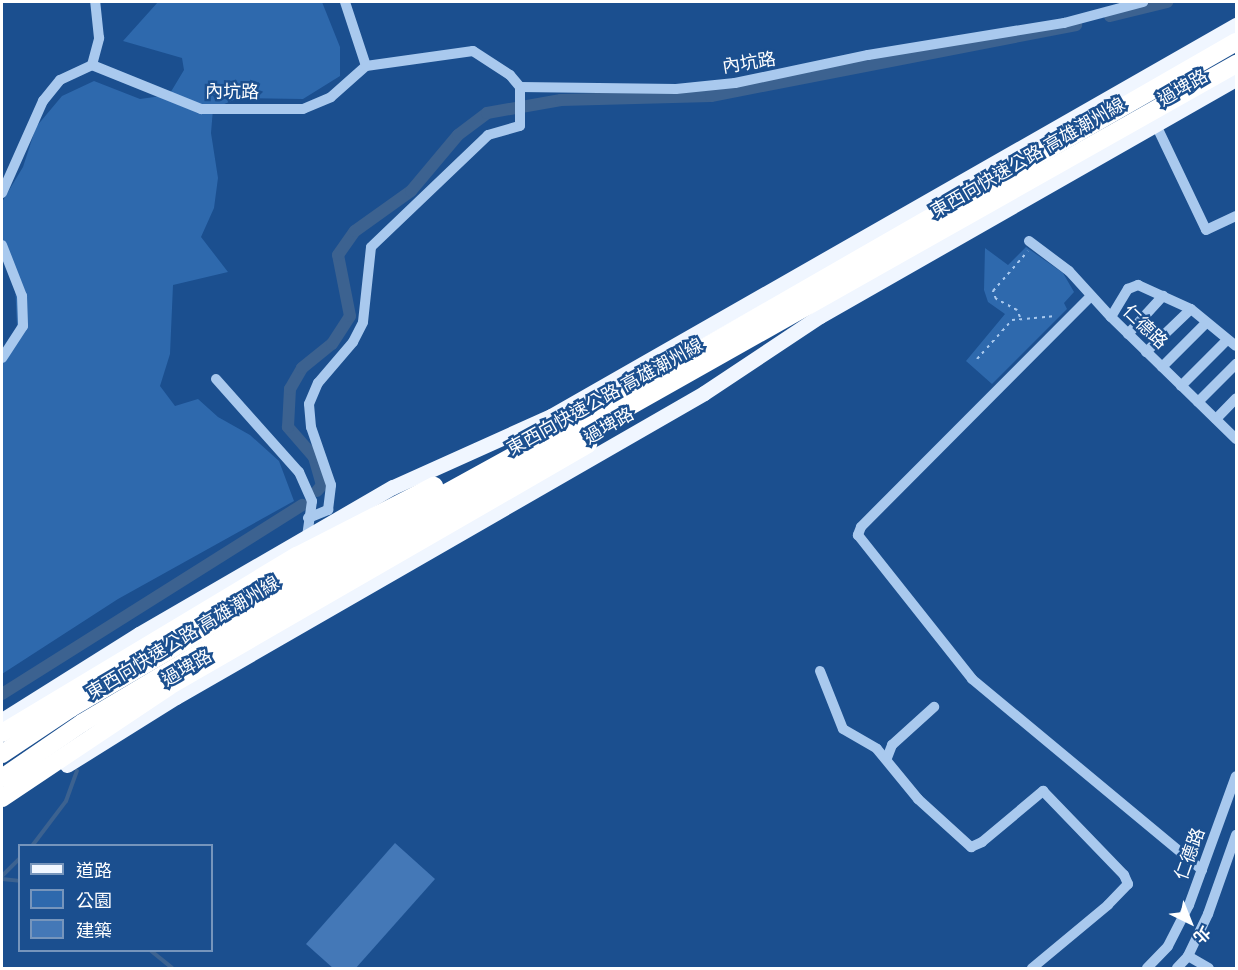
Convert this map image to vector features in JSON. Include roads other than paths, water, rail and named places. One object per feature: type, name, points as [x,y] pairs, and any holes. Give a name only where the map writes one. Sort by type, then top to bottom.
[{"type":"highway","name":"東西向快速公路 高雄潮州線","points":[[2,754],[71,708],[286,581],[559,430],[1236,42]]},
{"type":"highway","name":"東西向快速公路 高雄潮州線","points":[[2,778],[162,674],[1236,64]]},
{"type":"highway","points":[[2,798],[169,686],[572,454],[812,305]]},
{"type":"highway","points":[[2,733],[297,556],[524,443],[559,430]]},
{"type":"main road","name":"過埤路","points":[[2,720],[307,535],[393,486],[551,416],[1236,25]]},
{"type":"main road","name":"過埤路","points":[[2,807],[176,697],[704,393],[820,316],[1236,80]]},
{"type":"street","points":[[2,193],[44,101],[60,80],[92,65],[99,38],[95,2]]},
{"type":"street","points":[[308,518],[328,510],[331,485],[310,428],[309,404],[318,383],[353,342],[363,322],[371,247],[488,135],[520,126],[522,114],[520,87],[510,75],[473,51],[366,66],[345,2]]},
{"type":"street","name":"內坑路","points":[[520,87],[676,89],[735,83],[868,55],[1064,23],[1143,2]]},
{"type":"street","name":"內坑路","points":[[92,65],[201,109],[303,109],[331,97],[366,66]]},
{"type":"street","points":[[1156,125],[1206,230],[1236,216]]},
{"type":"street","name":"仁德路","points":[[1031,242],[1069,271],[1111,317],[1235,437]]},
{"type":"street","points":[[2,245],[22,296],[23,326],[2,358]]},
{"type":"street","points":[[1111,317],[1132,286],[1163,296],[1191,309],[1206,324],[1232,343],[1181,386]]},
{"type":"street","points":[[1091,296],[861,527],[858,535],[972,679],[1202,870]]},
{"type":"street","points":[[1128,334],[1163,296]]},
{"type":"street","points":[[1146,352],[1191,309]]},
{"type":"street","points":[[1162,367],[1206,324]]},
{"type":"street","points":[[1198,402],[1236,364]]},
{"type":"street","points":[[216,379],[299,472],[312,501],[307,535]]},
{"type":"street","points":[[1216,419],[1236,398]]},
{"type":"street","points":[[820,671],[843,729],[887,758],[918,799],[971,847],[982,842],[1042,791],[1124,875],[1128,884],[1108,905],[1032,969]]},
{"type":"street","points":[[887,758],[892,745],[934,707]]},
{"type":"street","name":"仁德路","points":[[1147,969],[1168,946],[1202,870],[1236,776]]},
{"type":"street","name":"仁德路","points":[[1177,969],[1188,956],[1208,914],[1236,835]]},
{"type":"street","points":[[1188,956],[1209,969]]},
{"type":"waterway","points":[[1110,16],[1167,2]]},
{"type":"waterway","points":[[317,491],[322,485],[314,457],[288,427],[290,389],[302,368],[332,344],[350,316],[338,255],[355,231],[411,191],[458,135],[487,113],[561,100],[711,96],[1076,25]]},
{"type":"waterway","points":[[2,694],[302,505]]},
{"type":"waterway","points":[[34,844],[66,801],[77,771]]},
{"type":"waterway","points":[[2,876],[18,860]]},
{"type":"waterway","points":[[2,879],[18,881]]},
{"type":"waterway","points":[[152,952],[172,968]]}]
